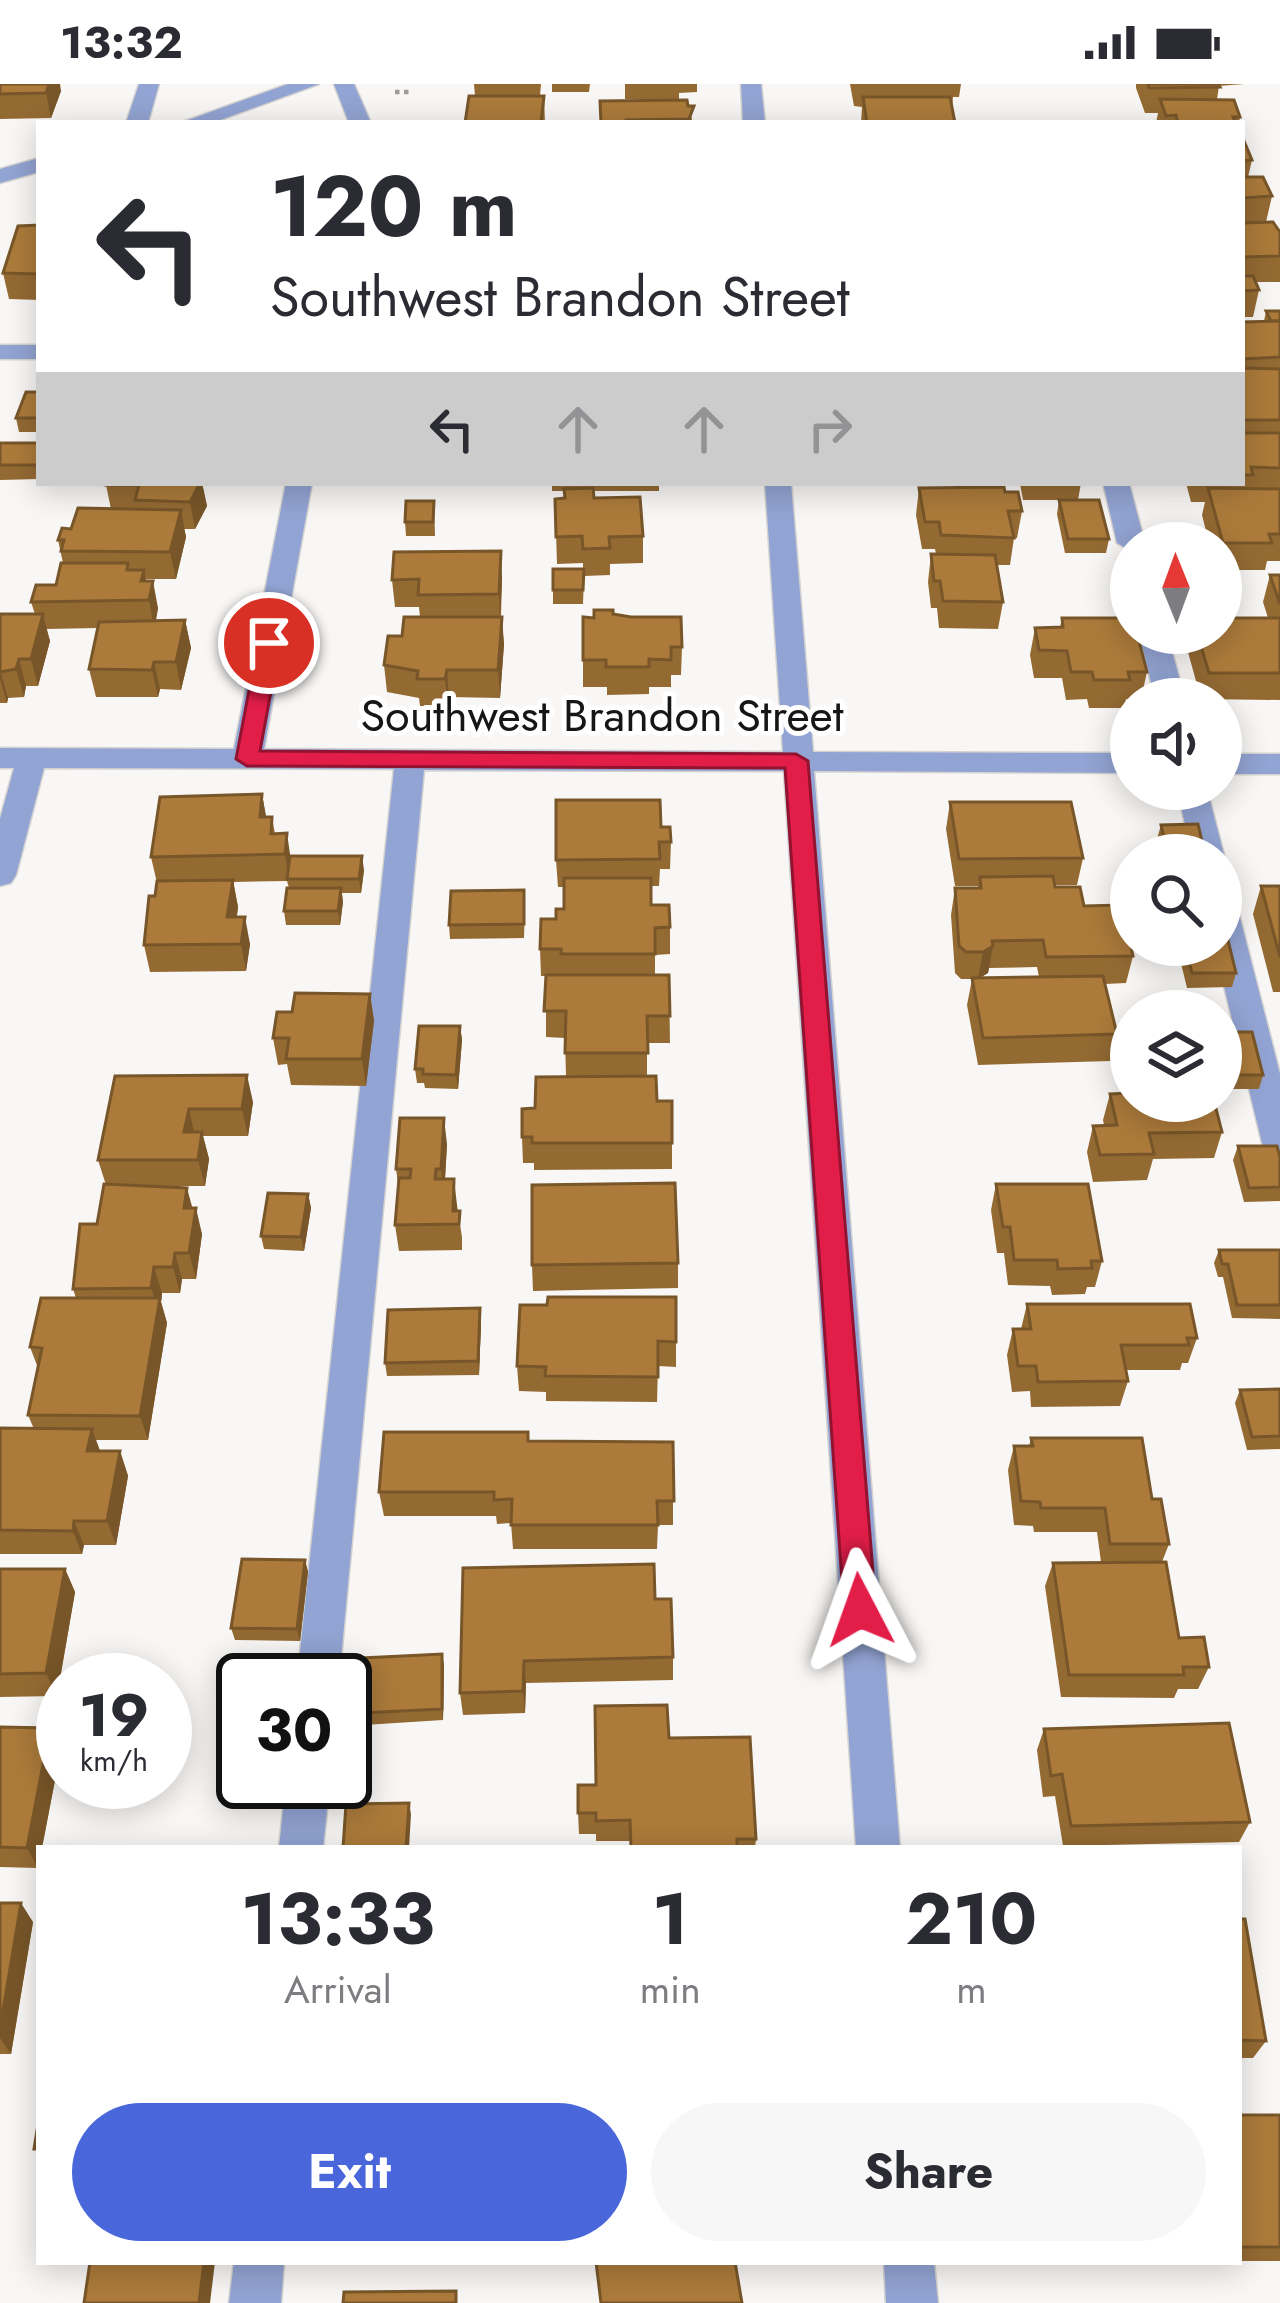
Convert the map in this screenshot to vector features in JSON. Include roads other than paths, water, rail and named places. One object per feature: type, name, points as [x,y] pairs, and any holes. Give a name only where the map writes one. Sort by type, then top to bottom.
[{"type":"street","points":[[137,120],[148,84]]},
{"type":"street","points":[[200,120],[309,84]]},
{"type":"street","points":[[344,84],[360,120]]},
{"type":"street","points":[[751,84],[754,120]]},
{"type":"street","points":[[0,176],[36,166]]},
{"type":"street","points":[[0,352],[36,352]]},
{"type":"street","points":[[247,759],[298,486]]},
{"type":"street","points":[[778,486],[878,1845]]},
{"type":"street","points":[[1117,486],[1126,522]]},
{"type":"street","name":"Southwest Brandon Street","points":[[0,758],[1110,763]]},
{"type":"street","points":[[0,875],[32,758]]},
{"type":"street","points":[[321,1653],[410,758]]},
{"type":"street","points":[[1242,764],[1280,764]]},
{"type":"street","points":[[1236,966],[1280,1143]]},
{"type":"street","points":[[301,1845],[305,1809]]},
{"type":"street","points":[[255,2303],[259,2265]]},
{"type":"street","points":[[909,2265],[912,2303]]}]
